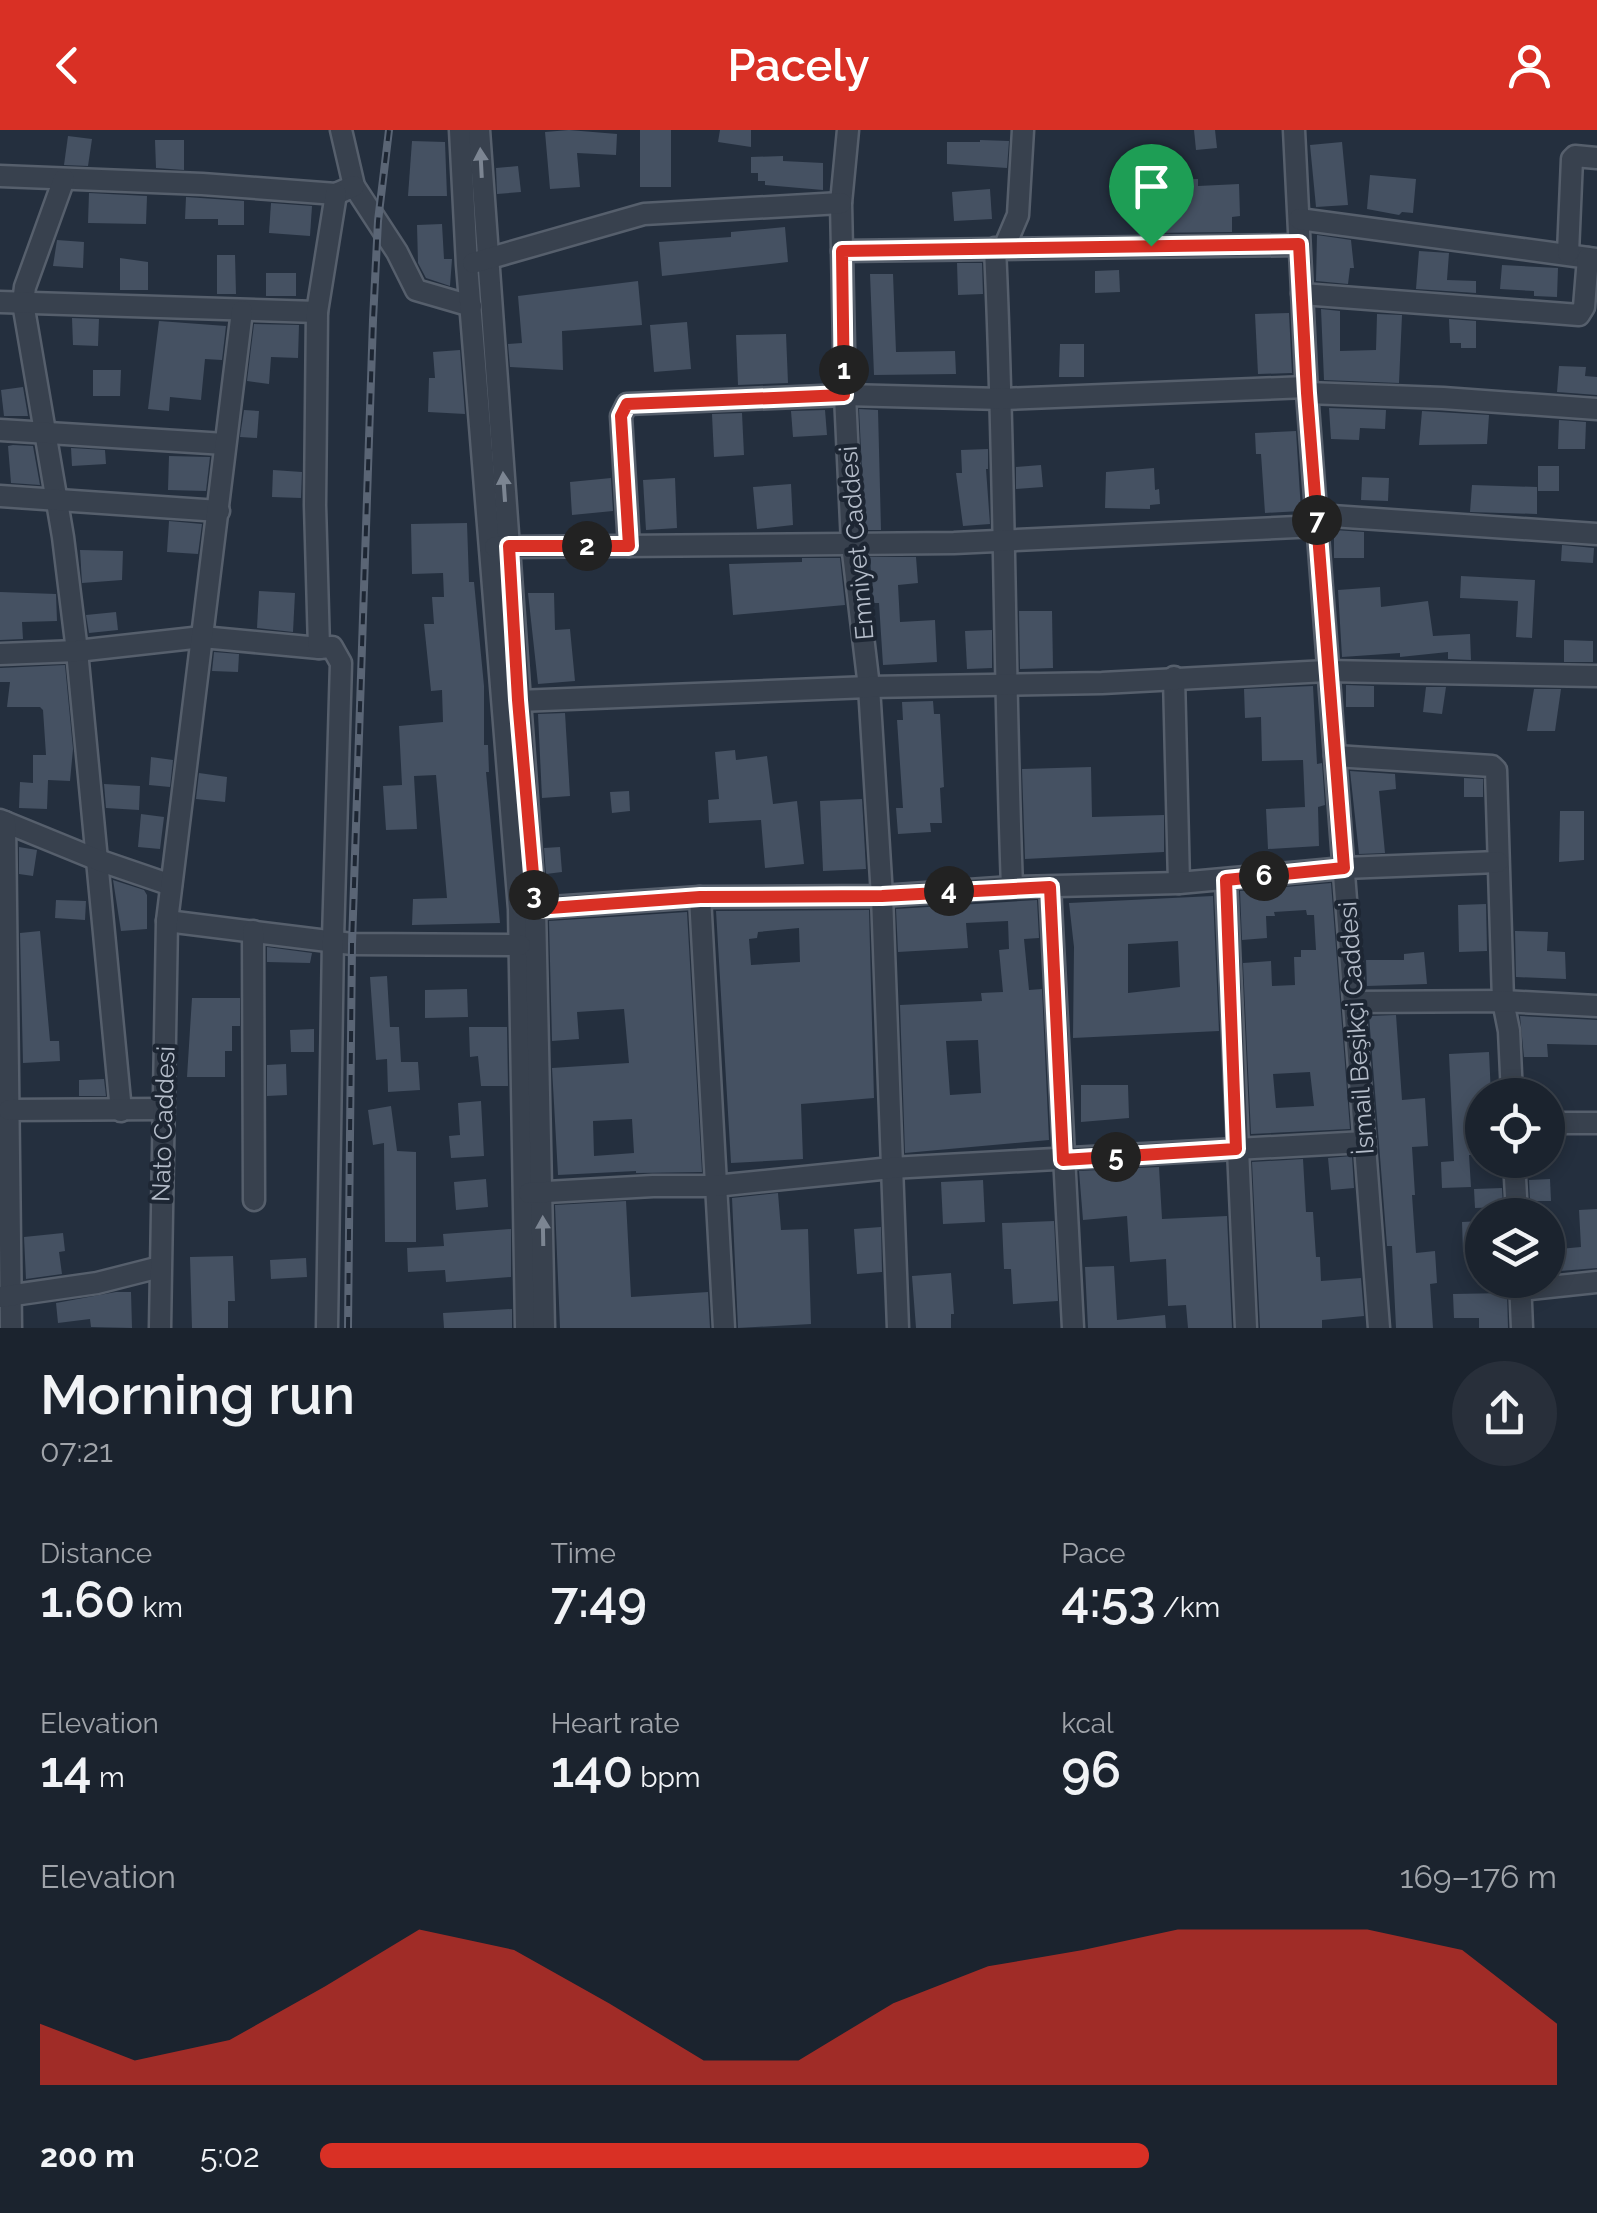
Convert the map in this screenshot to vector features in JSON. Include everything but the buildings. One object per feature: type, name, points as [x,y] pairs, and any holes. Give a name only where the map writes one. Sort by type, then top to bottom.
[{"type":"street","points":[[318,648],[317,312],[345,190],[341,130]]},
{"type":"street","points":[[460,130],[476,263],[527,909],[520,945],[532,1192],[544,1328]]},
{"type":"street","points":[[479,130],[476,263],[471,306],[518,700],[527,909],[532,1192],[526,1328]]},
{"type":"street","name":"Emniyet Caddesi","points":[[848,130],[841,204],[844,395],[852,544],[869,687],[882,896],[898,1328]]},
{"type":"street","points":[[1012,887],[1004,684],[999,248],[1018,215],[1023,130]]},
{"type":"street","name":"İsmail Beşikçi Caddesi","points":[[1294,130],[1307,390],[1379,1328]]},
{"type":"street","points":[[1302,294],[1579,316],[1584,308],[1584,257],[1572,159],[1597,158]]},
{"type":"street","points":[[0,176],[345,190],[397,252],[416,290],[471,306]]},
{"type":"street","points":[[64,179],[25,286],[23,303],[77,651],[121,1112]]},
{"type":"street","points":[[476,263],[644,214],[841,204]]},
{"type":"street","points":[[1299,219],[1584,257]]},
{"type":"street","points":[[842,251],[1299,244]]},
{"type":"street","points":[[0,302],[317,312]]},
{"type":"street","name":"Nato Caddesi","points":[[160,1328],[167,921],[242,311]]},
{"type":"street","points":[[629,546],[621,416],[627,404],[844,395],[1002,398],[1307,390],[1597,409]]},
{"type":"street","points":[[0,430],[225,444]]},
{"type":"street","points":[[0,496],[219,510]]},
{"type":"street","points":[[500,547],[1004,540],[1317,520],[1597,534]]},
{"type":"street","points":[[0,654],[77,651],[202,637],[332,647],[341,663],[332,939],[327,1328]]},
{"type":"street","points":[[518,700],[1102,683],[1327,670],[1597,676]]},
{"type":"street","points":[[1174,678],[1179,883]]},
{"type":"street","points":[[1335,756],[1492,766],[1496,770],[1503,1001],[1511,1078]]},
{"type":"street","points":[[10,1328],[5,1296],[4,1146],[9,1110],[4,1073],[3,821],[171,886]]},
{"type":"street","points":[[527,909],[700,897],[882,896],[1012,887],[1179,883],[1344,868],[1498,862]]},
{"type":"street","points":[[1226,880],[1246,1328]]},
{"type":"street","points":[[1050,887],[1073,1328]]},
{"type":"street","points":[[700,897],[724,1328]]},
{"type":"street","points":[[167,921],[352,944],[520,945]]},
{"type":"street","points":[[253,931],[254,1200]]},
{"type":"street","points":[[1356,1002],[1503,1001],[1597,1006]]},
{"type":"street","points":[[9,1110],[163,1109]]},
{"type":"street","points":[[1565,1123],[1597,1123]]},
{"type":"street","points":[[532,1192],[715,1186],[891,1168],[1365,1142]]},
{"type":"street","points":[[5,1296],[97,1283],[160,1267]]},
{"type":"street","points":[[1565,1283],[1597,1282]]},
{"type":"street","points":[[1521,1298],[1522,1328]]},
{"type":"railway","points":[[348,1328],[352,944],[373,320],[378,221],[389,130]]},
{"type":"route","points":[[1299,244],[1344,868],[1226,880],[1236,1149],[1063,1160],[1050,887],[882,896],[700,897],[536,909],[509,546],[629,546],[621,416],[627,404],[844,395],[842,251],[1151,246],[1299,244]]}]
